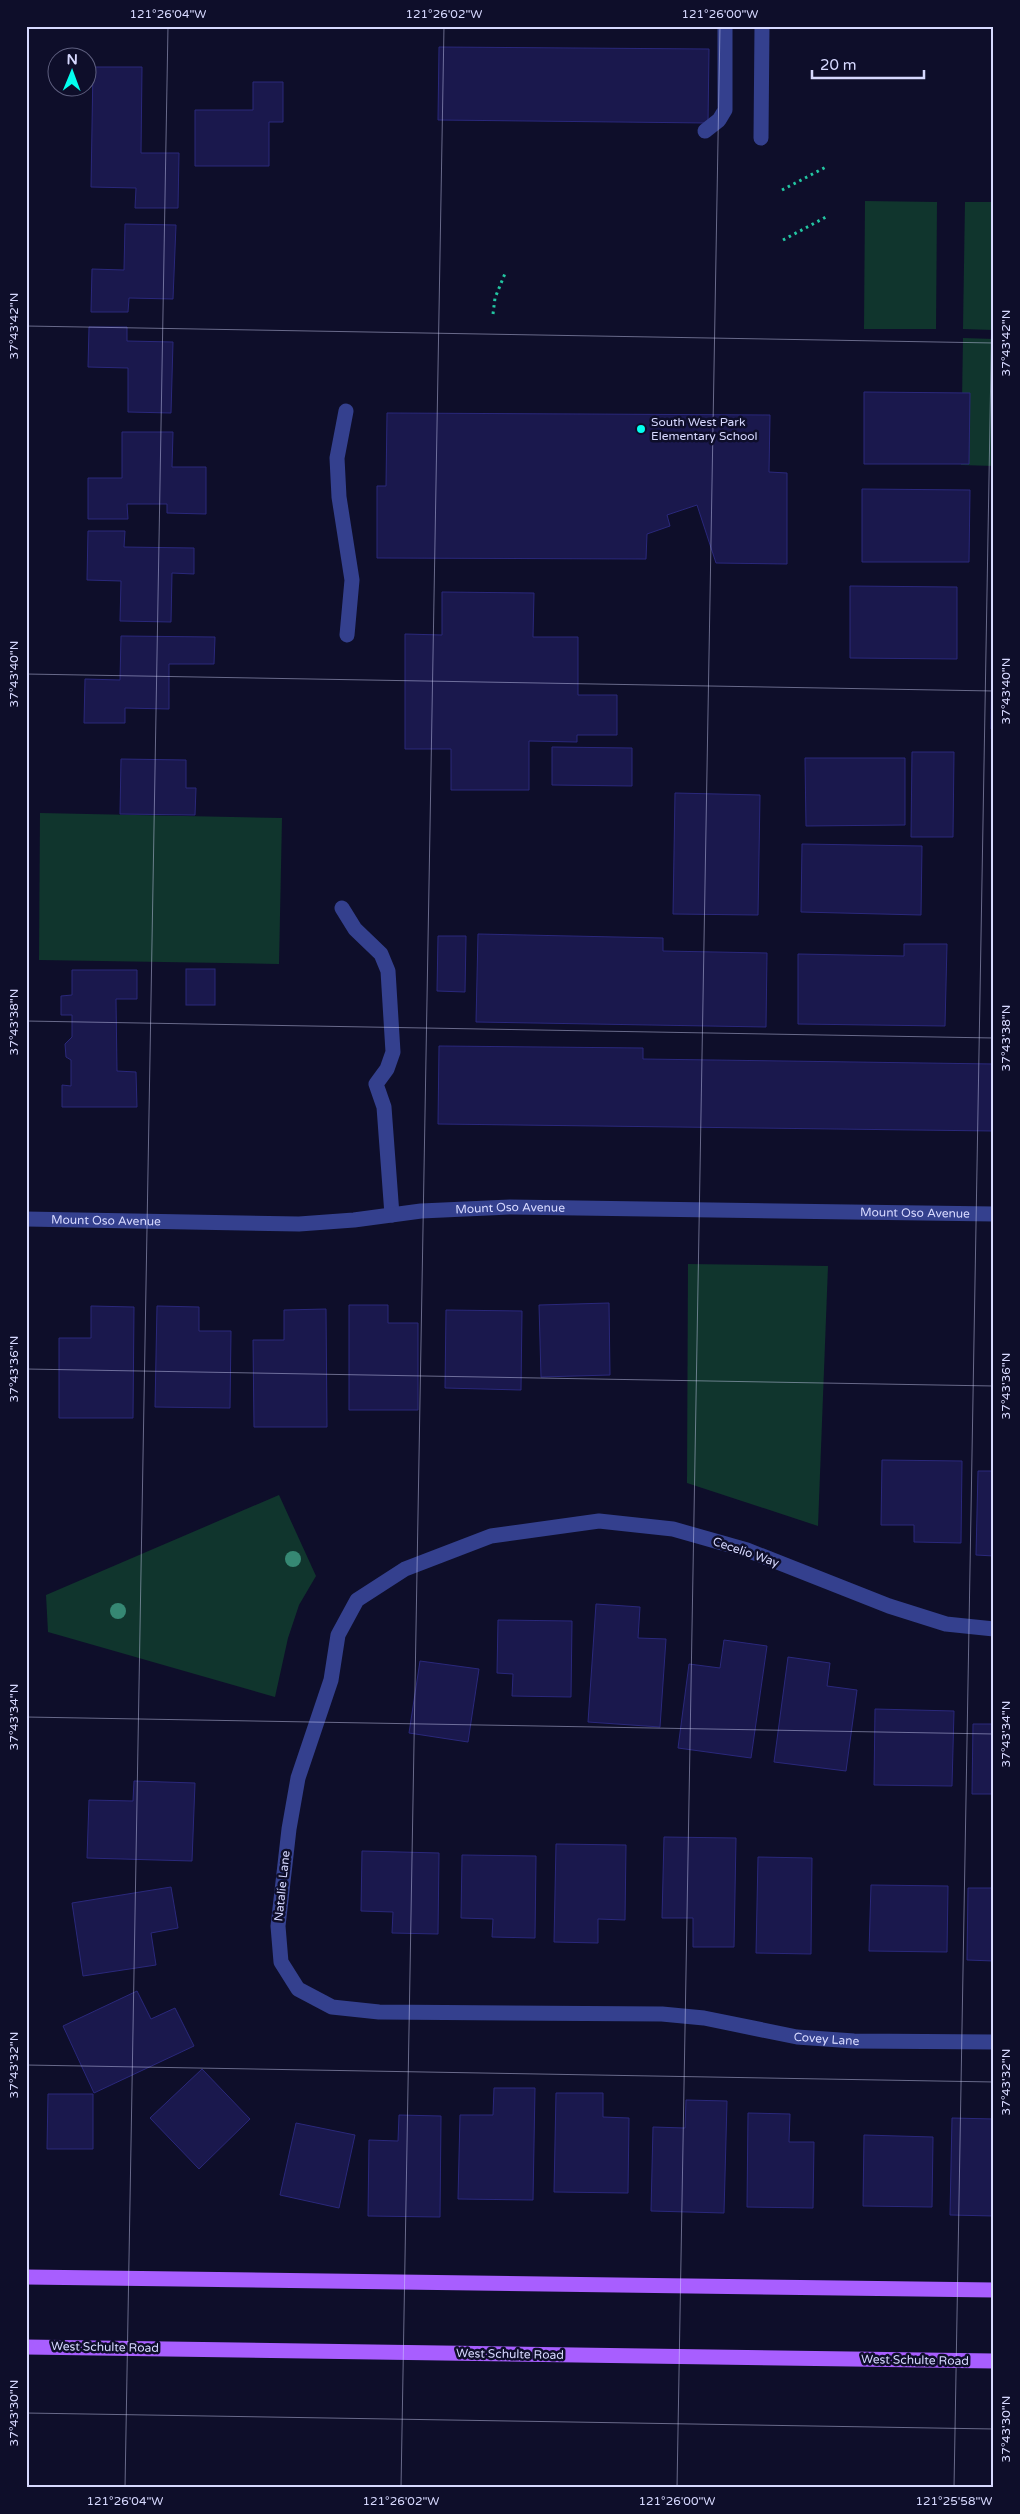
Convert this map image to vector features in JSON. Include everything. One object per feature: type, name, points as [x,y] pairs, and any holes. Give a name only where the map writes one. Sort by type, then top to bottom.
[{"type":"main road","points":[[26,2277],[994,2290]]},
{"type":"main road","name":"West Schulte Road","points":[[26,2347],[994,2362]]},
{"type":"street","points":[[705,131],[719,120],[725,110],[725,26]]},
{"type":"street","points":[[761,138],[762,26]]},
{"type":"street","points":[[346,411],[337,458],[339,498],[352,580],[348,635]]},
{"type":"street","points":[[342,908],[355,929],[381,954],[388,971],[393,1052],[387,1069],[376,1084],[384,1107],[392,1215]]},
{"type":"street","name":"Mount Oso Avenue","points":[[26,1219],[299,1224],[421,1211],[510,1207],[994,1214]]},
{"type":"street","name":"Cecelio Way","points":[[491,1536],[598,1521],[673,1529],[747,1550],[889,1606],[946,1624],[994,1629]]},
{"type":"street","name":"Natalie Lane","points":[[491,1536],[405,1569],[357,1600],[338,1635],[331,1680],[298,1778],[289,1829],[278,1926],[281,1962],[298,1988],[332,2007],[379,2012],[662,2014]]},
{"type":"street","name":"Covey Lane","points":[[662,2014],[704,2018],[797,2037],[854,2041],[994,2042]]},
{"type":"path","points":[[782,190],[826,167]]},
{"type":"path","points":[[783,240],[826,217]]},
{"type":"path","points":[[493,314],[494,298],[506,271]]},
{"type":"green space","points":[[865,201],[937,202],[936,329],[864,329]]},
{"type":"green space","points":[[965,202],[994,202],[994,330],[963,329]]},
{"type":"green space","points":[[963,338],[994,339],[994,466],[961,465]]},
{"type":"green space","points":[[40,813],[282,818],[279,964],[39,960]]},
{"type":"green space","points":[[688,1264],[828,1266],[818,1526],[687,1483]]},
{"type":"green space","points":[[279,1495],[316,1576],[299,1605],[288,1638],[275,1697],[48,1632],[46,1595]]},
{"type":"building","points":[[439,47],[709,49],[708,123],[438,120]]},
{"type":"building","points":[[98,67],[142,67],[141,153],[179,153],[178,208],[135,208],[136,188],[91,187],[92,98],[98,98]]},
{"type":"building","points":[[253,82],[283,82],[283,122],[269,122],[269,166],[195,166],[195,110],[253,110]]},
{"type":"building","points":[[125,224],[176,225],[173,299],[129,298],[128,312],[91,312],[92,269],[124,270]]},
{"type":"building","points":[[89,327],[127,327],[127,341],[173,342],[171,413],[128,412],[128,368],[88,367]]},
{"type":"building","points":[[864,392],[970,393],[969,464],[864,464]]},
{"type":"building","points":[[387,413],[770,415],[769,472],[787,473],[787,564],[716,563],[697,505],[667,515],[670,526],[647,534],[646,559],[377,558],[377,486],[386,486]]},
{"type":"building","points":[[122,432],[173,432],[172,467],[206,467],[206,514],[167,513],[167,504],[127,504],[128,519],[88,519],[88,478],[122,478]]},
{"type":"building","points":[[862,489],[970,490],[969,562],[862,562]]},
{"type":"building","points":[[88,531],[125,531],[124,547],[194,548],[194,574],[172,573],[171,622],[120,621],[121,581],[87,580]]},
{"type":"building","points":[[850,586],[957,587],[957,659],[850,658]]},
{"type":"building","points":[[442,592],[534,593],[533,637],[578,637],[578,695],[617,695],[617,735],[577,735],[577,742],[529,741],[529,790],[451,790],[451,749],[405,749],[405,634],[442,635]]},
{"type":"building","points":[[121,636],[215,637],[214,664],[169,664],[169,709],[125,708],[125,723],[84,723],[85,679],[120,680]]},
{"type":"building","points":[[992,646],[994,646],[994,729],[991,729]]},
{"type":"building","points":[[552,747],[632,748],[632,786],[552,785]]},
{"type":"building","points":[[912,752],[954,752],[953,837],[911,837]]},
{"type":"building","points":[[805,758],[905,758],[905,825],[806,826]]},
{"type":"building","points":[[121,759],[186,760],[186,788],[196,788],[195,815],[120,814]]},
{"type":"building","points":[[675,793],[760,795],[758,915],[673,914]]},
{"type":"building","points":[[802,844],[922,846],[921,915],[801,912]]},
{"type":"building","points":[[478,934],[663,938],[663,951],[767,953],[766,1027],[476,1022]]},
{"type":"building","points":[[438,936],[466,936],[465,992],[437,991]]},
{"type":"building","points":[[904,944],[947,944],[945,1026],[798,1024],[798,954],[904,956]]},
{"type":"building","points":[[186,969],[215,969],[215,1005],[186,1005]]},
{"type":"building","points":[[72,970],[137,970],[137,999],[116,999],[117,1071],[136,1072],[137,1107],[62,1107],[62,1085],[71,1086],[71,1060],[66,1057],[65,1044],[72,1037],[72,1015],[61,1015],[61,996],[72,995]]},
{"type":"building","points":[[439,1046],[643,1048],[643,1059],[994,1064],[994,1131],[438,1124]]},
{"type":"building","points":[[609,1303],[610,1375],[541,1377],[539,1305]]},
{"type":"building","points":[[349,1305],[388,1305],[388,1323],[418,1323],[418,1410],[349,1410]]},
{"type":"building","points":[[91,1306],[134,1307],[133,1418],[59,1418],[59,1338],[91,1338]]},
{"type":"building","points":[[157,1306],[199,1307],[199,1331],[231,1331],[230,1408],[155,1407]]},
{"type":"building","points":[[326,1309],[327,1427],[254,1427],[253,1340],[284,1340],[284,1310]]},
{"type":"building","points":[[446,1310],[522,1311],[521,1390],[445,1388]]},
{"type":"building","points":[[882,1460],[962,1461],[961,1543],[914,1542],[914,1525],[881,1525]]},
{"type":"building","points":[[978,1471],[994,1471],[994,1556],[976,1555]]},
{"type":"building","points":[[596,1604],[640,1607],[638,1638],[666,1639],[660,1727],[588,1722]]},
{"type":"building","points":[[498,1620],[572,1621],[571,1697],[512,1696],[513,1674],[497,1673]]},
{"type":"building","points":[[724,1640],[767,1646],[751,1758],[678,1748],[689,1664],[720,1668]]},
{"type":"building","points":[[788,1657],[830,1663],[827,1686],[857,1690],[846,1771],[774,1762]]},
{"type":"building","points":[[420,1661],[479,1669],[468,1742],[409,1733]]},
{"type":"building","points":[[875,1709],[954,1711],[952,1786],[874,1785]]},
{"type":"building","points":[[973,1724],[994,1724],[994,1794],[972,1794]]},
{"type":"building","points":[[134,1781],[195,1783],[192,1861],[87,1858],[89,1800],[133,1801]]},
{"type":"building","points":[[664,1837],[736,1838],[734,1947],[693,1947],[693,1918],[662,1918]]},
{"type":"building","points":[[556,1844],[626,1845],[625,1920],[598,1919],[598,1943],[554,1942]]},
{"type":"building","points":[[362,1851],[439,1853],[438,1934],[392,1933],[393,1912],[361,1911]]},
{"type":"building","points":[[462,1855],[536,1856],[535,1938],[492,1937],[493,1919],[461,1918]]},
{"type":"building","points":[[758,1857],[812,1858],[811,1954],[756,1953]]},
{"type":"building","points":[[871,1885],[948,1886],[947,1952],[869,1951]]},
{"type":"building","points":[[171,1887],[178,1928],[151,1933],[156,1965],[83,1976],[72,1903]]},
{"type":"building","points":[[968,1888],[994,1888],[994,1961],[967,1960]]},
{"type":"building","points":[[137,1991],[151,2019],[175,2008],[194,2046],[94,2093],[63,2026]]},
{"type":"building","points":[[202,2069],[250,2119],[199,2169],[150,2118]]},
{"type":"building","points":[[494,2088],[535,2088],[533,2200],[458,2199],[460,2115],[493,2115]]},
{"type":"building","points":[[556,2093],[603,2093],[603,2117],[629,2118],[628,2193],[554,2192]]},
{"type":"building","points":[[48,2094],[93,2094],[93,2149],[47,2149]]},
{"type":"building","points":[[686,2100],[727,2101],[724,2213],[651,2211],[653,2127],[685,2128]]},
{"type":"building","points":[[748,2113],[790,2114],[789,2142],[814,2142],[813,2208],[747,2207]]},
{"type":"building","points":[[399,2115],[441,2116],[440,2217],[368,2216],[369,2140],[398,2141]]},
{"type":"building","points":[[952,2118],[994,2119],[994,2216],[950,2215]]},
{"type":"building","points":[[296,2123],[355,2135],[339,2208],[280,2195]]},
{"type":"building","points":[[864,2135],[933,2137],[932,2207],[863,2206]]},
{"type":"place","name":"South West Park Elementary School","points":[[641,429]]}]
